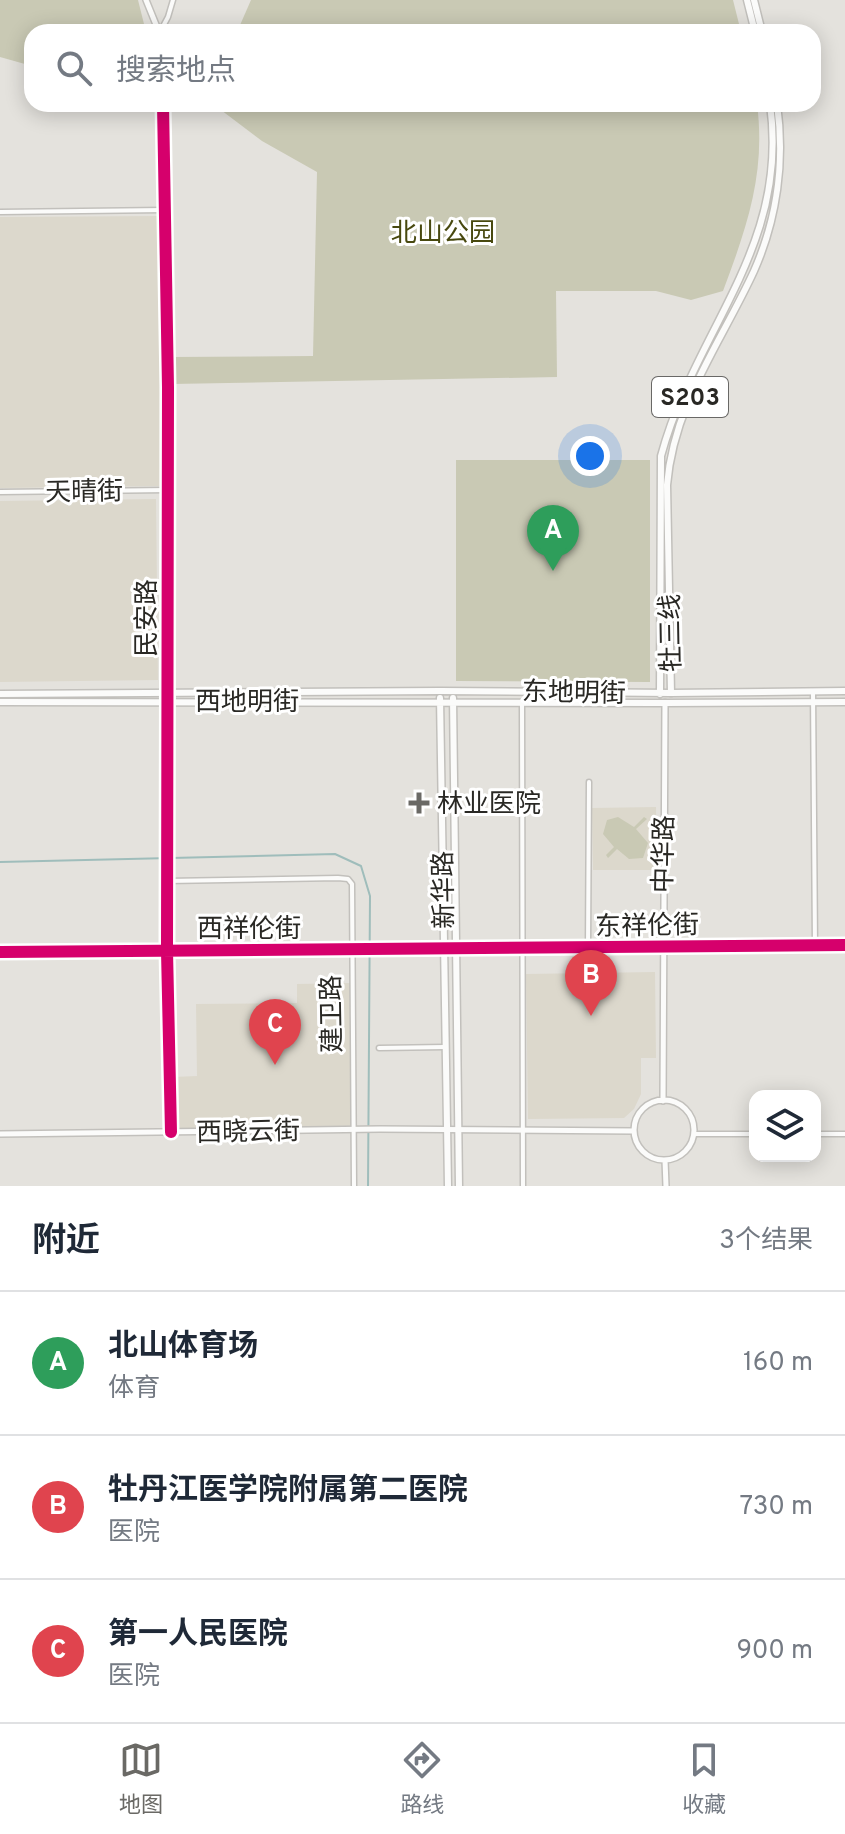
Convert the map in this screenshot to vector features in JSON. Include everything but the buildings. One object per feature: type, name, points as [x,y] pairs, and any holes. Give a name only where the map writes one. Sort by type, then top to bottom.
[{"type":"main road","points":[[747,0],[753,24]]},
{"type":"main road","points":[[754,0],[760,24]]},
{"type":"main road","name":"牡三线","points":[[771,112],[771,176],[757,239],[687,385],[661,456],[659,693],[665,703],[671,693],[669,459],[686,404],[754,271],[765,242],[779,177],[781,145],[778,112]]},
{"type":"main road","points":[[446,691],[450,949],[459,1186]]},
{"type":"main road","name":"东地明街","points":[[446,691],[845,691]]},
{"type":"main road","name":"西地明街","points":[[0,702],[446,691]]},
{"type":"main road","name":"新华路","points":[[446,691],[450,949],[446,1047],[448,1186]]},
{"type":"main road","name":"西地明街","points":[[0,694],[446,702]]},
{"type":"main road","name":"东地明街","points":[[446,702],[845,702]]},
{"type":"street","points":[[146,0],[156,24]]},
{"type":"street","points":[[164,24],[173,0]]},
{"type":"street","name":"民安路","points":[[163,112],[168,490],[167,951],[171,1132]]},
{"type":"street","points":[[0,212],[164,210]]},
{"type":"street","name":"天晴街","points":[[0,492],[168,490]]},
{"type":"street","points":[[813,692],[815,945]]},
{"type":"street","points":[[522,702],[523,1186]]},
{"type":"street","name":"中华路","points":[[663,1101],[665,703]]},
{"type":"street","points":[[588,947],[589,782]]},
{"type":"street","name":"建卫路","points":[[167,881],[348,879],[352,884],[354,1186]]},
{"type":"street","name":"东祥伦街","points":[[450,949],[845,945]]},
{"type":"street","name":"西祥伦街","points":[[0,952],[450,949]]},
{"type":"street","points":[[379,1048],[446,1047]]},
{"type":"street","points":[[663,1101],[682,1106],[689,1113],[694,1134],[682,1155],[665,1160],[648,1155],[636,1141],[634,1131],[635,1122],[646,1107],[663,1101]]},
{"type":"street","name":"西晓云街","points":[[0,1134],[354,1129],[634,1131]]},
{"type":"street","points":[[694,1134],[749,1134]]},
{"type":"street","points":[[821,1134],[845,1134]]},
{"type":"street","points":[[665,1160],[666,1186]]},
{"type":"shaded area","points":[[159,216],[160,486],[0,488],[0,217]]},
{"type":"shaded area","points":[[156,499],[158,680],[0,682],[0,501]]},
{"type":"shaded area","points":[[656,807],[657,870],[593,870],[592,808]]},
{"type":"shaded area","points":[[655,972],[656,1058],[641,1058],[641,1094],[634,1109],[624,1118],[528,1119],[526,974]]},
{"type":"shaded area","points":[[352,983],[353,1129],[173,1130],[173,1077],[197,1076],[196,1004],[297,1003],[297,984]]},
{"type":"green space","points":[[0,0],[138,0],[144,24],[24,24],[24,64],[0,57]]},
{"type":"green space","points":[[251,0],[733,0],[739,24],[240,24]]},
{"type":"green space","name":"北山公园","points":[[224,112],[758,112],[759,153],[747,222],[723,291],[691,300],[656,291],[556,291],[557,377],[172,384],[172,357],[313,356],[317,172],[262,141]]},
{"type":"green space","points":[[456,460],[650,460],[650,682],[456,681]]},
{"type":"green space","points":[[618,817],[634,827],[644,817],[647,819],[636,829],[648,843],[643,858],[629,859],[617,849],[608,858],[606,855],[614,847],[603,834],[607,820]]},
{"type":"waterway","points":[[0,862],[335,854],[361,866],[370,896],[368,1186]]},
{"type":"cycle path","points":[[163,112],[168,387],[167,951],[171,1132]]},
{"type":"cycle path","points":[[0,952],[845,945]]},
{"type":"place","name":"北山体育场","points":[[553,571]]},
{"type":"place","name":"林业医院","points":[[419,803]]},
{"type":"place","name":"牡丹江医学院附属第二医院","points":[[591,1016]]},
{"type":"place","name":"第一人民医院","points":[[275,1065]]}]
